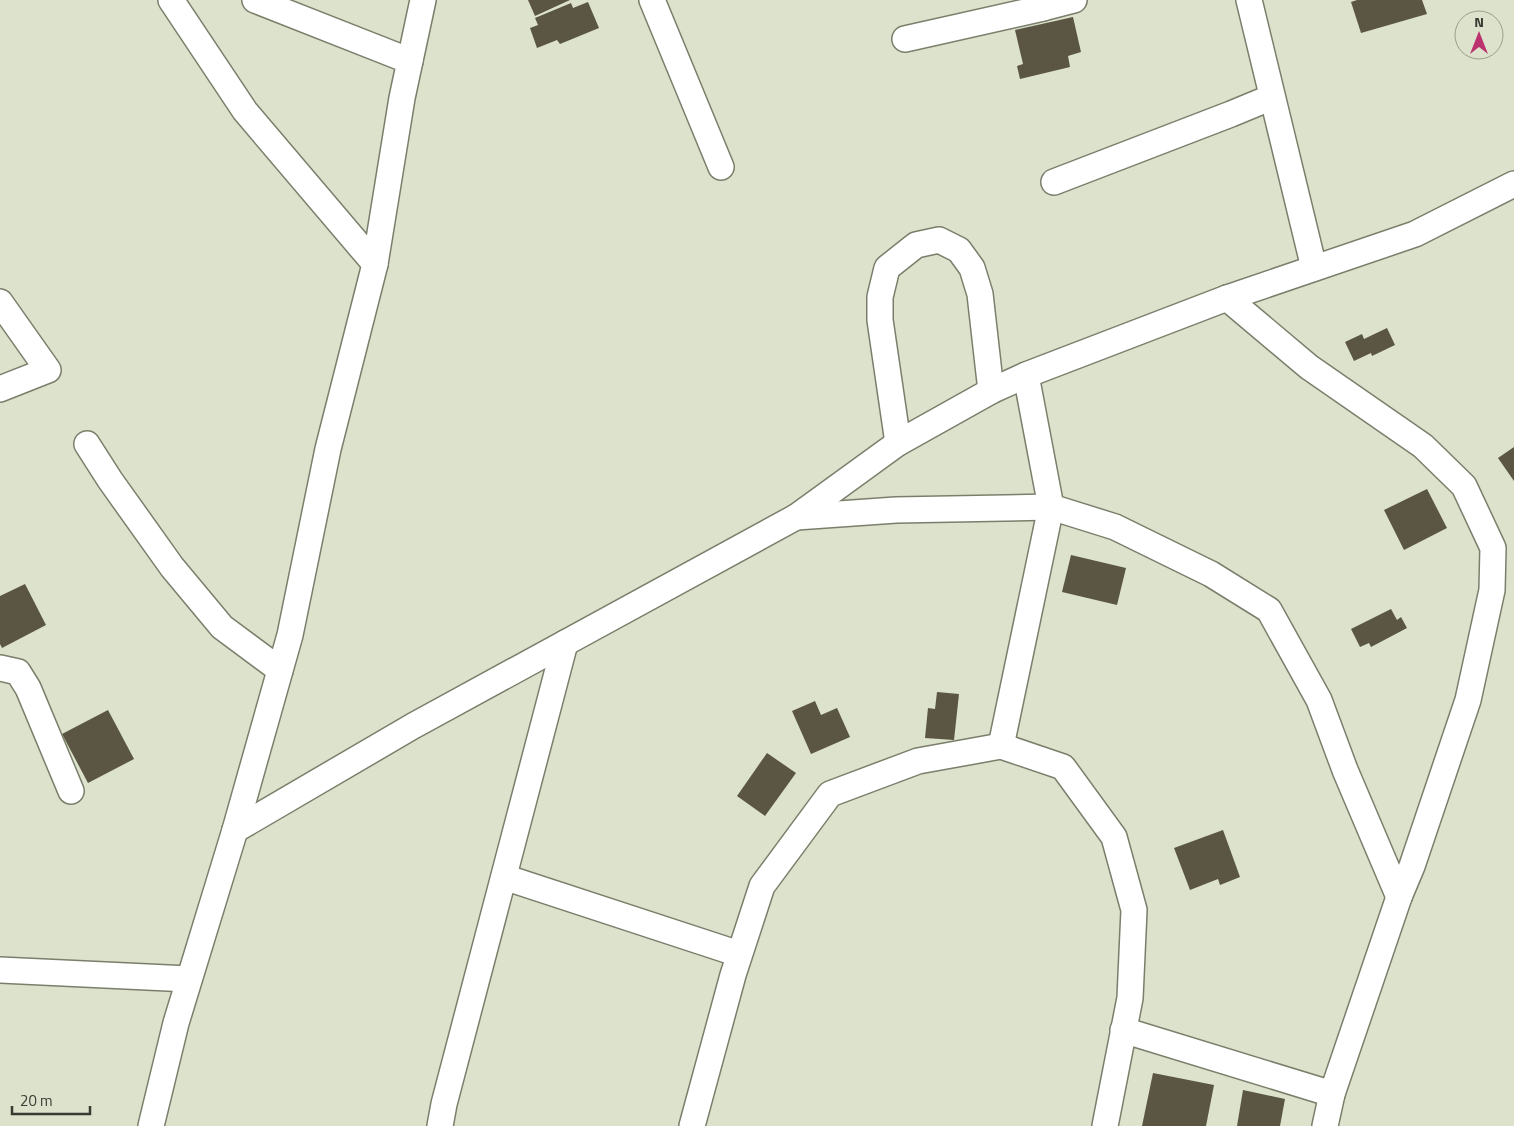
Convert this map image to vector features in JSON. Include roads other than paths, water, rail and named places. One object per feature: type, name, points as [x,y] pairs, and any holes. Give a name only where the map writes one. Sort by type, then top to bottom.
[{"type":"street","points":[[172,0],[246,111],[375,264]]},
{"type":"street","points":[[255,0],[410,61]]},
{"type":"street","points":[[151,1126],[176,1023],[235,830],[290,635],[328,449],[375,264],[402,98],[423,0]]},
{"type":"street","points":[[652,0],[721,166]]},
{"type":"street","points":[[904,39],[1041,4],[1074,0]]},
{"type":"street","points":[[1249,0],[1314,268]]},
{"type":"street","points":[[1054,182],[1272,97]]},
{"type":"street","points":[[235,830],[413,726],[796,517],[898,443],[991,391],[1026,375],[1226,298],[1415,234],[1514,184]]},
{"type":"street","points":[[898,443],[880,320],[880,296],[887,268],[916,244],[939,240],[959,250],[972,268],[980,294],[991,391]]},
{"type":"street","points":[[1226,298],[1309,367],[1423,446],[1464,486],[1493,548],[1492,590],[1468,700],[1332,1094],[1325,1126]]},
{"type":"street","points":[[0,302],[48,370],[0,389]]},
{"type":"street","points":[[1002,746],[1051,508],[1026,375]]},
{"type":"street","points":[[87,444],[110,480],[172,567],[222,627],[280,670]]},
{"type":"street","points":[[796,517],[896,510],[1051,508],[1115,527],[1210,574],[1269,610],[1319,700],[1345,770],[1399,897]]},
{"type":"street","points":[[440,1126],[564,642]]},
{"type":"street","points":[[0,668],[18,672],[28,688],[70,791]]},
{"type":"street","points":[[692,1126],[740,954],[762,886],[830,794],[918,761],[1002,746],[1064,767],[1114,837],[1134,910],[1130,998],[1105,1126]]},
{"type":"street","points":[[504,877],[740,954]]},
{"type":"street","points":[[0,970],[189,979]]},
{"type":"street","points":[[1123,1030],[1332,1094]]}]
